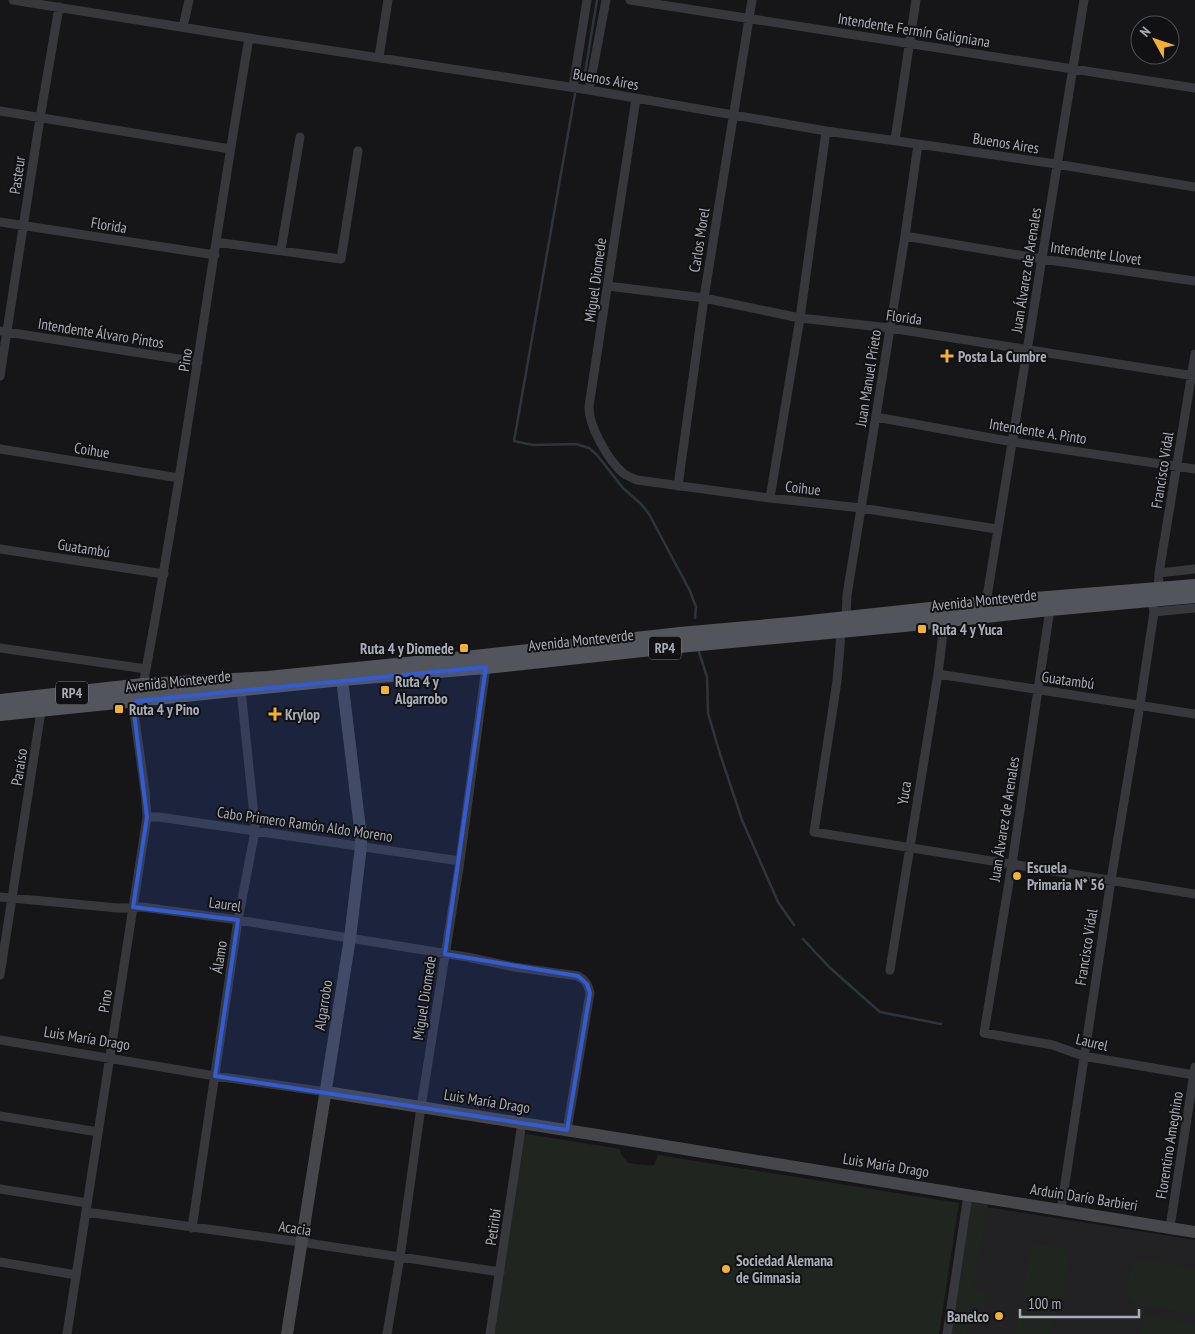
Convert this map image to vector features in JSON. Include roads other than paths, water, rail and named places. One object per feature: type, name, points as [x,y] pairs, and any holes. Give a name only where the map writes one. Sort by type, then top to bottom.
[{"type":"main road","name":"Avenida Monteverde","points":[[0,714],[342,679],[486,667],[843,624],[986,603],[1155,601],[1195,586]]},
{"type":"main road","name":"Avenida Monteverde","points":[[0,701],[143,685],[268,678],[791,624],[942,621],[1195,596]]},
{"type":"street","name":"Buenos Aires","points":[[13,0],[573,87],[826,131],[1056,164],[1195,187]]},
{"type":"street","points":[[183,27],[188,0]]},
{"type":"street","points":[[379,57],[388,0]]},
{"type":"street","points":[[573,87],[587,0]]},
{"type":"street","points":[[589,90],[606,0]]},
{"type":"street","name":"Intendente Fermín Galigniana","points":[[630,0],[1195,88]]},
{"type":"street","name":"Carlos Morel","points":[[678,486],[704,298],[752,0]]},
{"type":"street","points":[[895,140],[916,0]]},
{"type":"street","name":"Juan Álvarez de Arenales","points":[[986,603],[1084,0]]},
{"type":"street","name":"Pasteur","points":[[0,376],[3,332],[24,225],[59,7]]},
{"type":"street","name":"Pino","points":[[67,1334],[147,817],[134,713],[136,701],[143,685],[164,574],[249,38]]},
{"type":"street","name":"Miguel Diomede","points":[[612,461],[593,427],[589,413],[636,98]]},
{"type":"street","points":[[0,112],[230,149]]},
{"type":"street","points":[[770,498],[800,318],[826,131]]},
{"type":"street","points":[[281,250],[300,136]]},
{"type":"street","name":"Juan Manuel Prieto","points":[[909,848],[814,832],[837,681],[847,596],[918,144]]},
{"type":"street","points":[[216,242],[341,259],[358,151]]},
{"type":"street","name":"Florida","points":[[0,222],[215,255]]},
{"type":"street","name":"Intendente Llovet","points":[[905,236],[1195,281]]},
{"type":"street","name":"Florida","points":[[608,286],[704,298],[800,318],[890,328],[1193,376]]},
{"type":"street","name":"Intendente Álvaro Pintos","points":[[3,332],[198,362]]},
{"type":"street","name":"Francisco Vidal","points":[[1061,1210],[1110,880],[1140,705],[1159,573],[1193,376],[1195,354]]},
{"type":"street","name":"Intendente A. Pinto","points":[[876,417],[1012,442],[1195,469]]},
{"type":"street","name":"Coihue","points":[[0,449],[179,478]]},
{"type":"street","name":"Coihue","points":[[612,461],[625,475],[637,480],[862,508],[998,529]]},
{"type":"street","name":"Guatambú","points":[[0,549],[164,574]]},
{"type":"street","points":[[1159,573],[1195,569]]},
{"type":"street","points":[[1155,601],[1195,608]]},
{"type":"street","name":"Juan Álvarez de Arenales","points":[[984,1034],[1012,864],[1050,609]]},
{"type":"street","name":"Yuca","points":[[890,970],[938,674],[943,633],[942,621]]},
{"type":"street","points":[[0,648],[146,669]]},
{"type":"street","name":"Miguel Diomede","points":[[387,1334],[460,861],[486,667]]},
{"type":"street","name":"Guatambú","points":[[938,674],[1195,714]]},
{"type":"street","name":"Algarrobo","points":[[287,1334],[300,1242],[350,938],[361,846],[342,679]]},
{"type":"street","name":"Álamo","points":[[192,1228],[238,920],[256,824],[241,690]]},
{"type":"street","name":"Paraíso","points":[[0,975],[42,711]]},
{"type":"street","name":"Cabo Primero Ramón Aldo Moreno","points":[[147,817],[159,817],[460,861]]},
{"type":"street","points":[[909,848],[1195,894]]},
{"type":"street","name":"Laurel","points":[[0,897],[118,908],[142,906],[578,976],[588,984],[590,992],[567,1130]]},
{"type":"street","name":"Laurel","points":[[984,1034],[1053,1046],[1084,1056],[1194,1071]]},
{"type":"street","name":"Luis María Drago","points":[[0,1040],[215,1076],[567,1130],[968,1195]]},
{"type":"street","name":"Florentino Ameghino","points":[[1170,1228],[1194,1071]]},
{"type":"street","points":[[0,1116],[98,1132]]},
{"type":"street","name":"Petiribí","points":[[490,1334],[522,1123]]},
{"type":"street","name":"Acacia","points":[[0,1189],[192,1228],[500,1272]]},
{"type":"street","points":[[947,1334],[968,1195]]},
{"type":"street","name":"Arduin Darío Barbieri","points":[[968,1195],[1195,1232]]},
{"type":"street","points":[[0,1262],[76,1275]]},
{"type":"waterway","points":[[585,73],[597,0]]},
{"type":"waterway","points":[[575,94],[514,441],[533,445],[576,444],[589,448],[597,455],[623,488],[649,514],[690,591],[696,607],[695,618]]},
{"type":"waterway","points":[[699,652],[707,677],[708,713],[742,820],[778,902],[794,925]]},
{"type":"waterway","points":[[803,939],[829,967],[880,1012],[941,1024]]},
{"type":"place","name":"Posta La Cumbre","points":[[947,356]]},
{"type":"place","name":"Ruta 4 y Yuca","points":[[922,629]]},
{"type":"place","name":"Ruta 4 y Diomede","points":[[464,648]]},
{"type":"place","name":"Ruta 4 y Algarrobo","points":[[385,690]]},
{"type":"place","name":"Ruta 4 y Pino","points":[[119,709]]},
{"type":"place","name":"Krylop","points":[[275,714]]},
{"type":"place","name":"Escuela Primaria N* 56","points":[[1017,876]]},
{"type":"place","name":"Sociedad Alemana de Gimnasia","points":[[726,1269]]},
{"type":"place","name":"Banelco","points":[[999,1316]]}]
